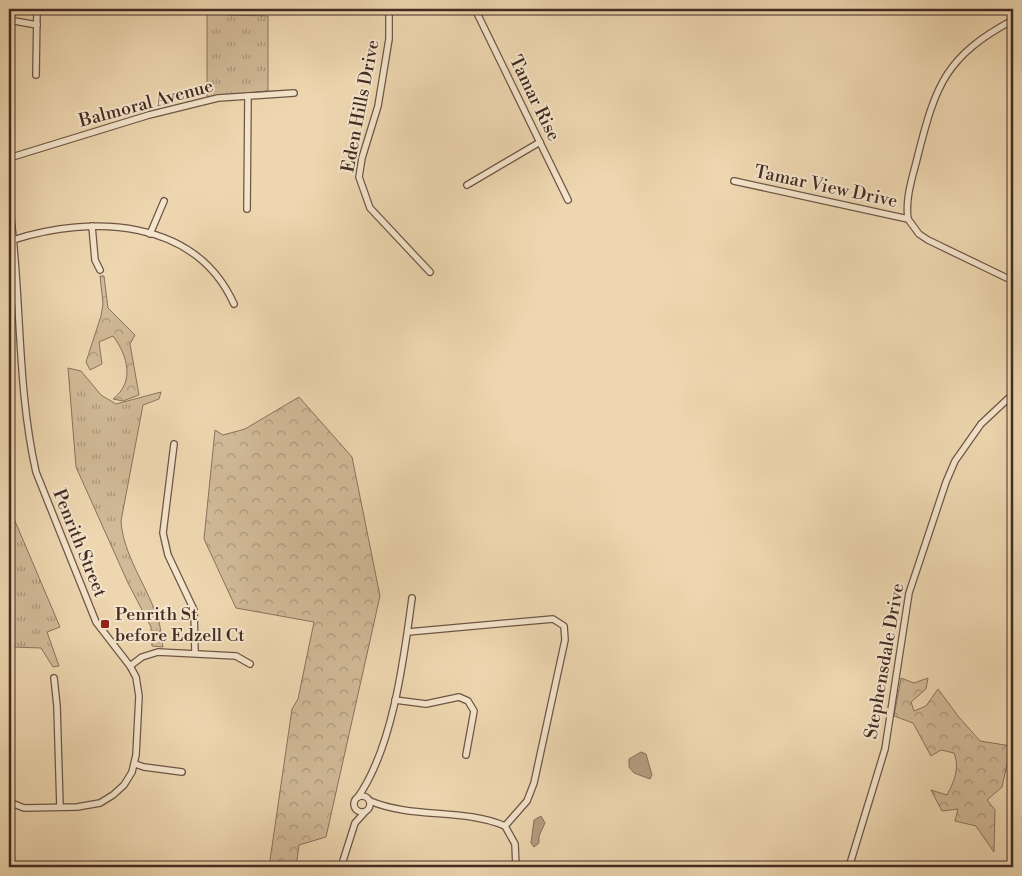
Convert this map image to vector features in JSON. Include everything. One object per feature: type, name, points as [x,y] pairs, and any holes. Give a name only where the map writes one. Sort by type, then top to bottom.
[{"type":"street","points":[[36,76],[37,9]]},
{"type":"street","points":[[248,9],[334,9]]},
{"type":"street","name":"Eden Hills Drive","points":[[388,9],[389,39],[378,106],[362,158],[359,177],[370,208],[430,272]]},
{"type":"street","name":"Tamar Rise","points":[[475,9],[568,200]]},
{"type":"street","points":[[9,20],[37,25]]},
{"type":"street","points":[[908,219],[908,194],[931,109],[939,87],[945,76],[963,55],[985,36],[1013,20]]},
{"type":"street","name":"Balmoral Avenue","points":[[9,158],[149,115],[218,98],[294,93]]},
{"type":"street","points":[[247,209],[248,96]]},
{"type":"street","points":[[467,185],[540,142]]},
{"type":"street","name":"Tamar View Drive","points":[[734,181],[908,219],[919,234],[928,240],[1013,280]]},
{"type":"street","points":[[150,234],[164,202]]},
{"type":"street","name":"Penrith Street","points":[[9,203],[25,387],[32,453],[36,472],[96,622],[130,666],[136,677],[139,696],[135,764],[124,785],[107,800],[92,806],[60,807],[24,808],[9,803]]},
{"type":"street","points":[[92,226],[95,260],[100,270]]},
{"type":"street","points":[[13,240],[40,232],[92,226],[116,226],[150,234],[172,243],[204,262],[217,274],[234,304]]},
{"type":"street","name":"Stephensdale Drive","points":[[849,867],[885,748],[909,594],[946,482],[955,461],[981,424],[1013,394]]},
{"type":"street","points":[[174,444],[163,533],[168,555],[194,610],[195,653]]},
{"type":"street","points":[[341,867],[355,822],[354,806],[368,782],[395,700],[408,632],[412,598]]},
{"type":"street","points":[[408,632],[553,619],[564,626],[565,640],[534,783],[527,801],[505,826]]},
{"type":"street","points":[[130,666],[142,657],[158,652],[236,656],[250,664]]},
{"type":"street","points":[[54,678],[57,706],[60,807]]},
{"type":"street","points":[[395,700],[426,704],[459,697],[468,701],[474,711],[466,755]]},
{"type":"street","points":[[135,764],[182,772]]},
{"type":"street","points":[[355,822],[371,806],[368,782]]},
{"type":"street","points":[[358,797],[365,796],[385,807],[482,818],[505,826],[515,844],[516,867]]},
{"type":"street","points":[[354,806],[357,810],[366,812],[385,807]]},
{"type":"green space","points":[[207,11],[227,15],[268,16],[268,91],[207,97]]},
{"type":"green space","points":[[100,276],[104,276],[108,308],[135,335],[130,344],[139,395],[123,401],[113,399],[124,385],[127,369],[122,352],[113,336],[99,342],[102,364],[90,370],[86,362],[103,304]]},
{"type":"green space","points":[[68,368],[81,371],[101,395],[116,404],[161,392],[159,399],[143,405],[121,521],[130,557],[158,620],[163,647],[152,646],[151,627],[128,583],[76,467]]},
{"type":"green space","points":[[299,397],[352,457],[380,596],[326,837],[299,845],[296,867],[269,867],[292,709],[298,699],[314,622],[236,608],[204,539],[215,430],[223,435],[245,429]]},
{"type":"green space","points":[[9,507],[60,627],[47,632],[59,666],[53,667],[41,648],[13,647],[9,603]]},
{"type":"green space","points":[[901,678],[914,683],[928,678],[926,689],[911,702],[914,711],[926,706],[938,689],[980,741],[1011,746],[1002,787],[987,800],[995,810],[994,852],[976,826],[955,821],[958,809],[942,811],[931,790],[947,795],[954,780],[956,759],[954,753],[941,750],[931,756],[913,723],[894,716]]},
{"type":"shaded area","points":[[641,752],[646,754],[652,775],[650,779],[634,773],[629,767],[629,759]]},
{"type":"shaded area","points":[[541,816],[545,823],[539,836],[539,843],[534,847],[531,843],[534,820]]},
{"type":"place","name":"Penrith St before Edzell Ct","points":[[105,624]]}]
